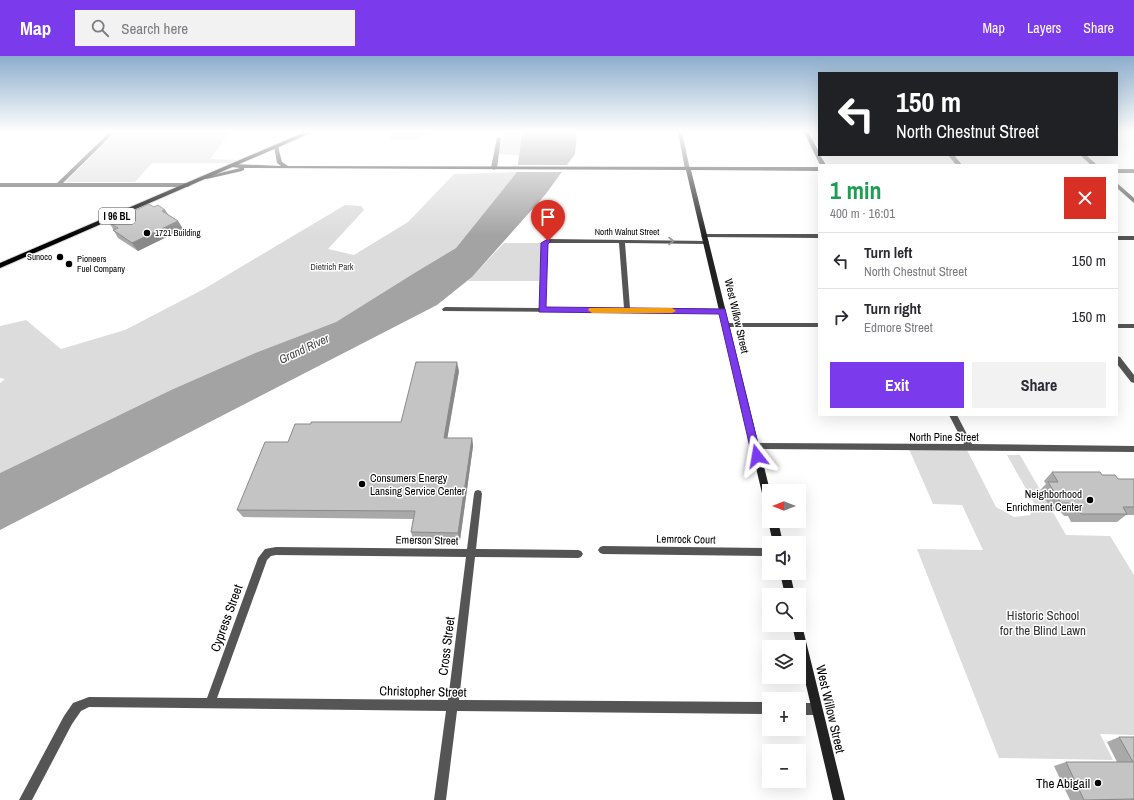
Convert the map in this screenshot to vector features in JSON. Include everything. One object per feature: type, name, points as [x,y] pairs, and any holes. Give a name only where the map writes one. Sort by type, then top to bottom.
[{"type":"main road","name":"I 96 BL","points":[[0,266],[232,167]]},
{"type":"street","points":[[58,184],[76,167]]},
{"type":"street","points":[[251,167],[818,169]]},
{"type":"street","points":[[207,177],[229,171],[258,167]]},
{"type":"street","name":"West Willow Street","points":[[688,169],[764,484]]},
{"type":"street","points":[[1118,171],[1134,171]]},
{"type":"street","points":[[0,185],[188,185]]},
{"type":"street","points":[[1118,187],[1134,201]]},
{"type":"street","name":"North Walnut Street","points":[[542,310],[545,243],[548,241],[622,241],[818,236]]},
{"type":"street","points":[[1118,238],[1134,238]]},
{"type":"street","points":[[622,241],[627,310]]},
{"type":"street","points":[[445,309],[722,311]]},
{"type":"street","points":[[726,325],[818,325]]},
{"type":"street","points":[[1118,326],[1134,326]]},
{"type":"street","points":[[1118,360],[1134,380]]},
{"type":"street","points":[[954,416],[970,448]]},
{"type":"street","name":"North Pine Street","points":[[754,446],[1134,449]]},
{"type":"street","name":"Cross Street","points":[[440,800],[478,494]]},
{"type":"street","name":"Emerson Street","points":[[276,550],[578,554]]},
{"type":"street","name":"Cypress Street","points":[[210,702],[263,558],[268,552],[276,550]]},
{"type":"street","name":"Lemrock Court","points":[[603,550],[762,552]]},
{"type":"street","name":"West Willow Street","points":[[799,632],[839,800]]},
{"type":"street","name":"Christopher Street","points":[[25,800],[68,720],[77,707],[89,702],[762,708]]},
{"type":"street","points":[[806,709],[816,709]]},
{"type":"green space","points":[[81,167],[149,167],[135,182],[65,182]]},
{"type":"green space","name":"Dietrich Park","points":[[517,172],[456,248],[336,322],[255,353],[171,390],[0,473],[0,383],[5,379],[0,378],[0,326],[26,320],[61,349],[125,330],[204,289],[345,205],[361,206],[364,210],[328,249],[354,255],[408,222],[454,174]]},
{"type":"green space","points":[[504,243],[542,243],[539,281],[468,281]]},
{"type":"green space","name":"Historic School for the Blind Lawn","points":[[909,449],[967,450],[996,507],[1014,517],[1030,515],[1035,505],[1007,455],[1020,455],[1066,535],[1110,536],[1134,575],[1134,735],[1100,734],[1113,760],[999,758],[917,549],[983,550],[962,505],[933,504]]},
{"type":"water","name":"Grand River","points":[[518,167],[566,167],[545,195],[472,277],[437,305],[0,530],[0,473],[171,390],[255,353],[336,322],[456,248],[517,172]]},
{"type":"pier","points":[[516,167],[568,167],[565,172],[515,172]]},
{"type":"building","name":"1721 Building","points":[[149,204],[154,207],[158,205],[165,210],[162,211],[178,221],[132,243],[113,230],[118,228],[109,222]]},
{"type":"building","name":"Consumers Energy Lansing Service Center","points":[[416,362],[457,362],[444,438],[472,438],[458,533],[411,532],[415,511],[237,510],[265,442],[288,442],[295,424],[311,424],[311,422],[401,422]]},
{"type":"building","name":"Neighborhood Enrichment Center","points":[[1052,472],[1100,472],[1102,475],[1115,475],[1118,479],[1134,479],[1134,507],[1123,507],[1127,514],[1081,514],[1077,508],[1073,508],[1069,503],[1061,503],[1048,482],[1058,482]]},
{"type":"building","name":"The Abigail","points":[[1119,737],[1134,737],[1134,799],[1084,800],[1066,762],[1133,762]]},
{"type":"slow traffic","points":[[592,310],[672,311]]},
{"type":"place","name":"1721 Building","points":[[147,233]]},
{"type":"place","name":"Sunoco","points":[[60,257]]},
{"type":"place","name":"Pioneers Fuel Company","points":[[69,264]]},
{"type":"place","name":"Consumers Energy Lansing Service Center","points":[[362,484]]},
{"type":"place","name":"Neighborhood Enrichment Center","points":[[1090,500]]},
{"type":"place","name":"The Abigail","points":[[1098,783]]},
{"type":"route","points":[[548,241],[545,243],[542,310],[722,311],[757,456]]}]
